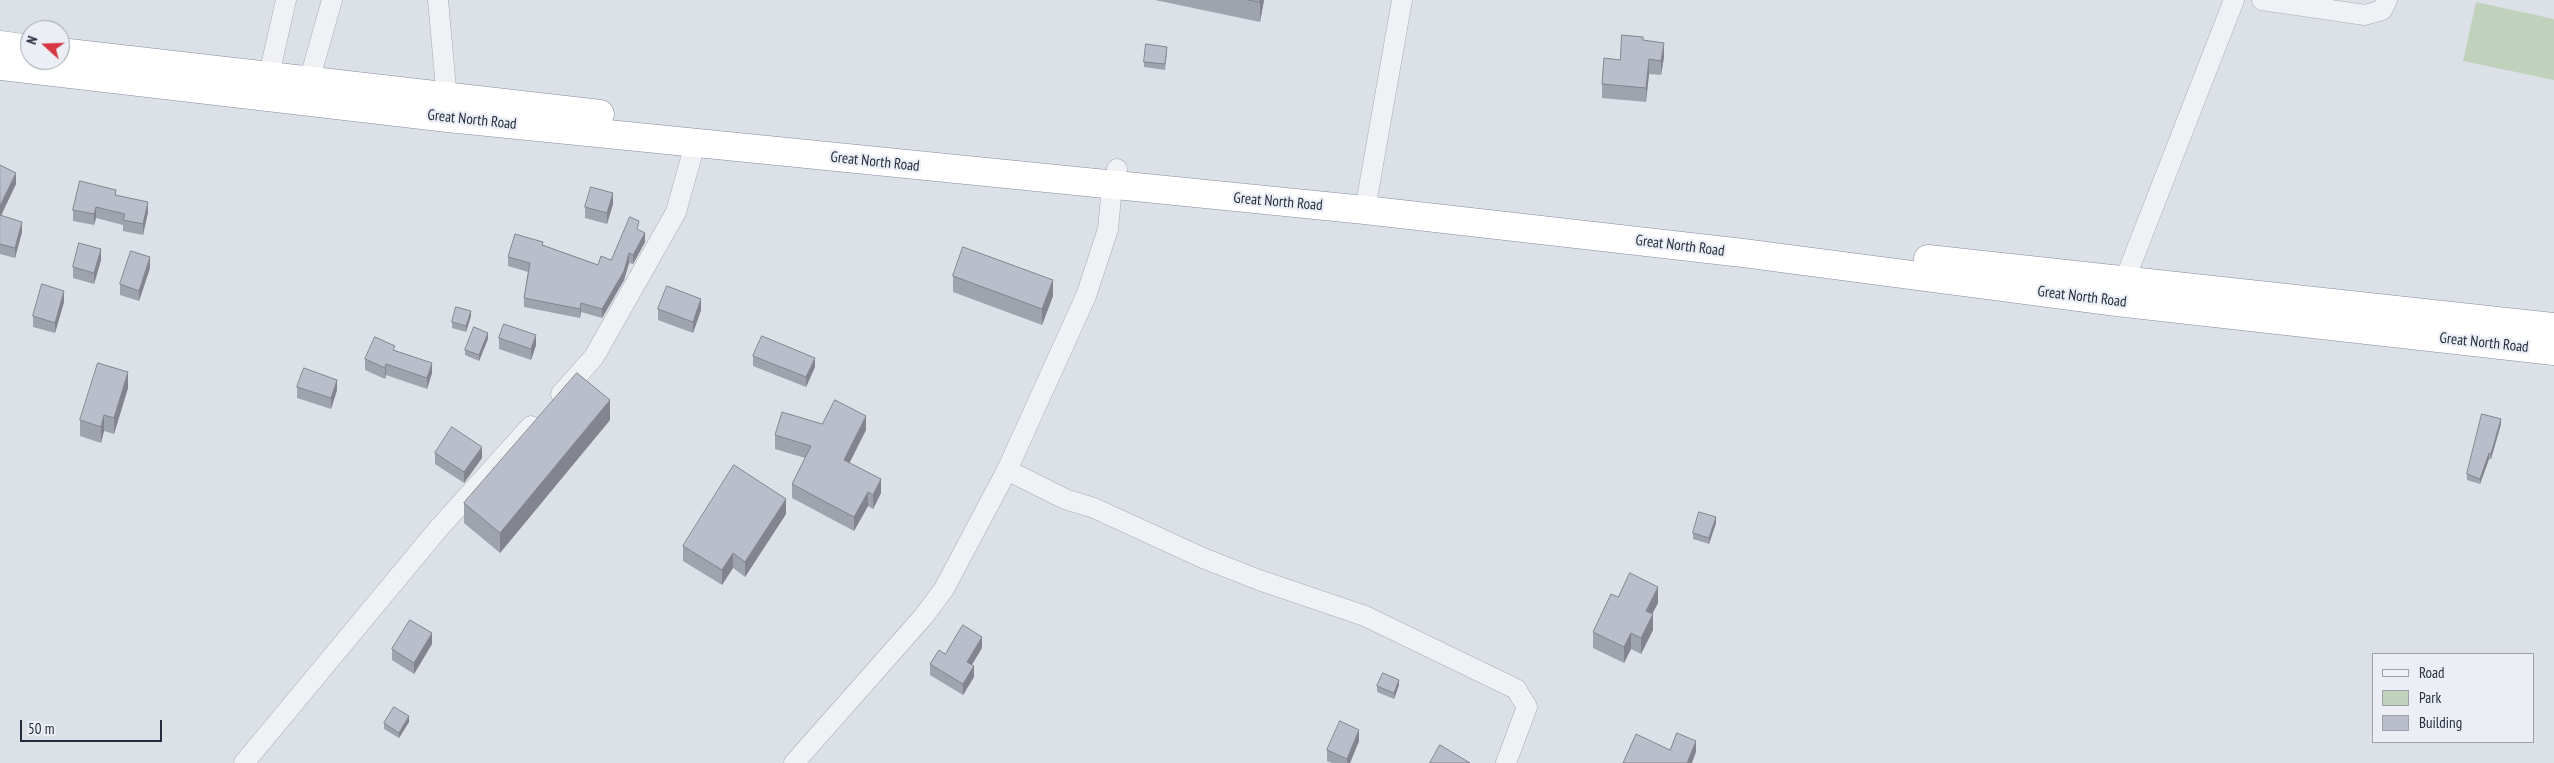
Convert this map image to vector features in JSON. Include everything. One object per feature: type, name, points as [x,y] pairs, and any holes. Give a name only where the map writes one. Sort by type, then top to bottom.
[{"type":"highway","points":[[0,45],[20,48]]},
{"type":"highway","name":"Great North Road","points":[[70,54],[266,86],[448,108],[1367,204],[1743,253],[2120,291],[2554,327]]},
{"type":"highway","name":"Great North Road","points":[[0,66],[266,86]]},
{"type":"highway","name":"Great North Road","points":[[448,108],[695,144],[1114,178]]},
{"type":"highway","name":"Great North Road","points":[[2120,291],[2554,351]]},
{"type":"street","points":[[266,86],[286,0]]},
{"type":"street","points":[[306,91],[332,0]]},
{"type":"street","points":[[438,0],[448,108]]},
{"type":"street","points":[[1367,204],[1402,0]]},
{"type":"street","points":[[2120,291],[2234,0]]},
{"type":"street","points":[[2262,0],[2366,15],[2382,10],[2387,0]]},
{"type":"street","points":[[244,763],[438,528],[594,357],[676,212],[695,144]]},
{"type":"street","points":[[794,763],[923,617],[944,589],[1007,470],[1086,296],[1108,229],[1114,178]]},
{"type":"street","points":[[1007,470],[1064,499],[1094,508],[1203,558],[1259,580],[1365,616],[1516,689],[1527,707],[1506,763]]},
{"type":"green space","points":[[2476,2],[2554,19],[2554,80],[2463,61]]},
{"type":"building","points":[[1622,35],[1643,37],[1643,40],[1664,43],[1661,61],[1649,59],[1646,88],[1602,84],[1604,58],[1620,60]]},
{"type":"building","points":[[1146,44],[1167,47],[1165,64],[1144,62]]},
{"type":"building","points":[[0,165],[16,173],[0,206]]},
{"type":"building","points":[[80,181],[116,190],[115,195],[148,202],[143,224],[123,220],[125,214],[96,207],[94,214],[73,210]]},
{"type":"building","points":[[591,187],[613,193],[607,213],[585,207]]},
{"type":"building","points":[[0,215],[22,222],[15,248],[0,244]]},
{"type":"building","points":[[630,217],[639,221],[637,229],[645,233],[633,255],[629,253],[624,271],[602,309],[581,303],[580,309],[524,298],[530,263],[508,257],[515,234],[543,242],[542,245],[598,265],[601,256],[611,260]]},
{"type":"building","points":[[79,243],[101,249],[94,273],[73,267]]},
{"type":"building","points":[[963,247],[1053,280],[1042,309],[953,276]]},
{"type":"building","points":[[131,251],[150,257],[139,291],[120,284]]},
{"type":"building","points":[[42,284],[64,291],[55,323],[33,316]]},
{"type":"building","points":[[667,286],[701,299],[693,322],[658,309]]},
{"type":"building","points":[[456,307],[471,311],[466,326],[452,322]]},
{"type":"building","points":[[504,324],[536,335],[531,349],[499,338]]},
{"type":"building","points":[[474,327],[488,333],[479,355],[465,350]]},
{"type":"building","points":[[762,336],[815,358],[806,377],[753,356]]},
{"type":"building","points":[[375,337],[395,346],[393,350],[432,363],[427,378],[386,364],[385,368],[365,359]]},
{"type":"building","points":[[98,363],[128,372],[114,418],[104,415],[101,427],[80,420]]},
{"type":"building","points":[[304,368],[337,380],[331,398],[297,387]]},
{"type":"building","points":[[577,373],[610,400],[500,533],[464,503]]},
{"type":"building","points":[[835,400],[866,416],[844,460],[881,479],[873,495],[868,492],[854,517],[792,484],[811,446],[775,435],[782,412],[822,424]]},
{"type":"building","points":[[2482,414],[2501,419],[2491,454],[2489,453],[2480,479],[2467,474]]},
{"type":"building","points":[[452,427],[482,447],[464,472],[435,453]]},
{"type":"building","points":[[734,465],[786,499],[745,562],[733,553],[722,570],[683,546]]},
{"type":"building","points":[[1699,512],[1716,517],[1709,538],[1693,533]]},
{"type":"building","points":[[1630,573],[1658,587],[1646,611],[1653,614],[1641,638],[1631,633],[1624,647],[1593,632],[1611,594],[1618,597]]},
{"type":"building","points":[[410,620],[432,633],[414,663],[392,649]]},
{"type":"building","points":[[963,625],[982,637],[967,662],[974,666],[963,684],[930,664],[939,650],[945,654]]},
{"type":"building","points":[[1383,673],[1399,680],[1394,693],[1377,686]]},
{"type":"building","points":[[394,707],[409,716],[399,733],[384,723]]},
{"type":"building","points":[[1340,721],[1359,730],[1347,759],[1327,750]]},
{"type":"building","points":[[1677,733],[1696,741],[1687,763],[1623,763],[1636,734],[1670,750]]},
{"type":"building","points":[[1440,745],[1470,763],[1430,763]]}]
